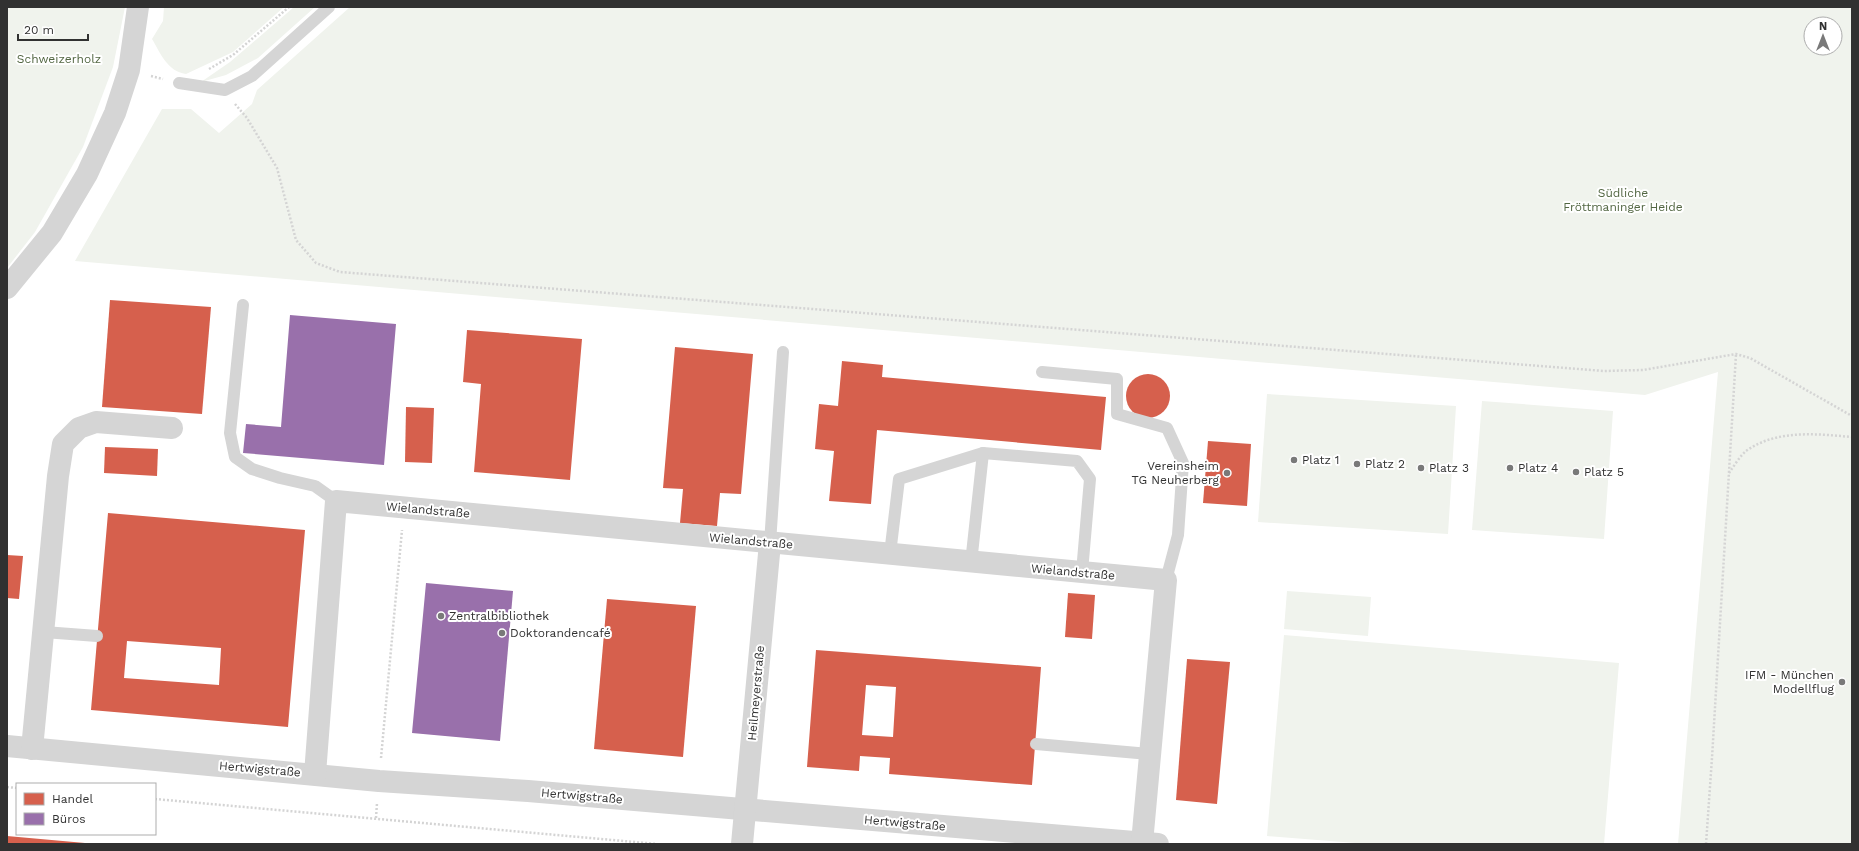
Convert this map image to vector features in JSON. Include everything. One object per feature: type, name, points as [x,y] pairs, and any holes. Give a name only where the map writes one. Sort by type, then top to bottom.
[{"type":"street","points":[[7,288],[52,233],[87,174],[115,112],[129,70],[138,7]]},
{"type":"street","points":[[32,749],[58,476],[63,444],[79,428],[96,422],[172,428]]},
{"type":"street","points":[[315,774],[336,502]]},
{"type":"street","name":"Wielandstraße","points":[[336,502],[890,554],[971,563],[1166,580]]},
{"type":"street","name":"Heilmeyerstraße","points":[[742,844],[770,543]]},
{"type":"street","points":[[1150,843],[1150,754],[1166,580]]},
{"type":"street","name":"Hertwigstraße","points":[[7,746],[379,781],[528,791],[1150,843]]},
{"type":"lane","points":[[179,83],[225,90],[252,76],[329,7]]},
{"type":"lane","points":[[243,305],[230,433],[235,457],[252,469],[280,478],[315,486],[336,502]]},
{"type":"lane","points":[[770,543],[783,352]]},
{"type":"lane","points":[[1042,372],[1117,379],[1117,414],[1166,428],[1183,463],[1178,536],[1166,580]]},
{"type":"lane","points":[[890,554],[899,479],[983,453],[1077,461],[1090,479],[1082,572]]},
{"type":"lane","points":[[971,563],[983,453]]},
{"type":"lane","points":[[44,632],[98,636]]},
{"type":"lane","points":[[1036,744],[1150,754]]},
{"type":"path","points":[[129,70],[179,83],[198,75],[233,55],[289,7]]},
{"type":"path","points":[[246,118],[277,168],[296,240],[316,263],[340,272],[1604,371],[1644,370],[1736,354],[1750,358],[1852,416]]},
{"type":"path","points":[[1706,844],[1736,354]]},
{"type":"path","points":[[1729,473],[1746,451],[1772,438],[1808,433],[1852,437]]},
{"type":"path","points":[[376,818],[404,508]]},
{"type":"path","points":[[156,799],[657,844]]},
{"type":"green space","name":"Schweizerholz","points":[[7,7],[125,7],[113,67],[83,147],[35,232],[7,268]]},
{"type":"green space","points":[[164,7],[284,7],[233,52],[186,74],[169,66],[152,39],[163,21]]},
{"type":"green space","points":[[294,7],[315,7],[258,58],[226,75],[201,82],[230,62]]},
{"type":"green space","name":"Südliche Fröttmaninger Heide","points":[[350,7],[1852,7],[1852,844],[1678,844],[1718,372],[1645,395],[75,261],[162,109],[191,109],[219,133],[252,104],[257,90]]},
{"type":"green space","points":[[1267,394],[1456,406],[1448,534],[1258,522]]},
{"type":"green space","points":[[1482,401],[1613,411],[1604,539],[1472,530]]},
{"type":"green space","points":[[1287,591],[1371,597],[1368,636],[1284,629]]},
{"type":"green space","points":[[1284,635],[1619,663],[1604,844],[1368,844],[1267,836]]},
{"type":"building: Handel","points":[[110,300],[211,307],[202,414],[102,407]]},
{"type":"building: Handel","points":[[467,330],[582,339],[570,480],[474,472],[481,384],[463,382]]},
{"type":"building: Handel","points":[[675,347],[753,354],[741,494],[720,493],[717,526],[680,523],[683,489],[663,488]]},
{"type":"building: Handel","points":[[842,361],[883,365],[882,377],[1106,397],[1101,450],[877,430],[871,504],[829,501],[834,451],[815,449],[819,404],[838,406]]},
{"type":"building: Handel","points":[[1152,374],[1157,375],[1164,380],[1169,387],[1169,405],[1164,412],[1157,417],[1144,418],[1139,417],[1132,412],[1127,405],[1126,392],[1127,387],[1132,380],[1139,375]]},
{"type":"building: Handel","points":[[406,407],[434,408],[432,463],[405,462]]},
{"type":"building: Handel","name":"Vereinsheim TG Neuherberg","points":[[1208,441],[1251,444],[1247,506],[1203,503]]},
{"type":"building: Handel","points":[[105,447],[158,449],[157,476],[104,473]]},
{"type":"building: Handel","points":[[108,513],[305,530],[288,727],[91,710]],"holes":[[[127,641],[221,648],[219,685],[124,678]]]},
{"type":"building: Handel","points":[[7,555],[23,556],[19,599],[7,598]]},
{"type":"building: Handel","points":[[1068,593],[1095,595],[1092,639],[1065,637]]},
{"type":"building: Handel","points":[[607,599],[696,606],[683,757],[594,749]]},
{"type":"building: Handel","points":[[816,650],[1041,667],[1032,785],[889,774],[890,758],[860,756],[859,771],[807,767]],"holes":[[[866,685],[896,687],[893,737],[862,735]]]},
{"type":"building: Handel","points":[[1187,659],[1230,662],[1217,804],[1176,800]]},
{"type":"building: Handel","points":[[7,836],[85,843],[85,844],[7,844]]},
{"type":"building: Büros","points":[[290,315],[396,324],[384,465],[243,453],[246,424],[281,427]]},
{"type":"building: Büros","points":[[426,583],[513,591],[500,741],[412,733]]},
{"type":"place","name":"Platz 1","points":[[1294,460]]},
{"type":"place","name":"Platz 2","points":[[1357,464]]},
{"type":"place","name":"Platz 3","points":[[1421,468]]},
{"type":"place","name":"Platz 4","points":[[1510,468]]},
{"type":"place","name":"Platz 5","points":[[1576,472]]},
{"type":"place","name":"Vereinsheim TG Neuherberg","points":[[1227,473]]},
{"type":"place","name":"Zentralbibliothek","points":[[441,616]]},
{"type":"place","name":"Doktorandencafé","points":[[502,633]]},
{"type":"place","name":"IFM - München Modellflug","points":[[1842,682]]}]
